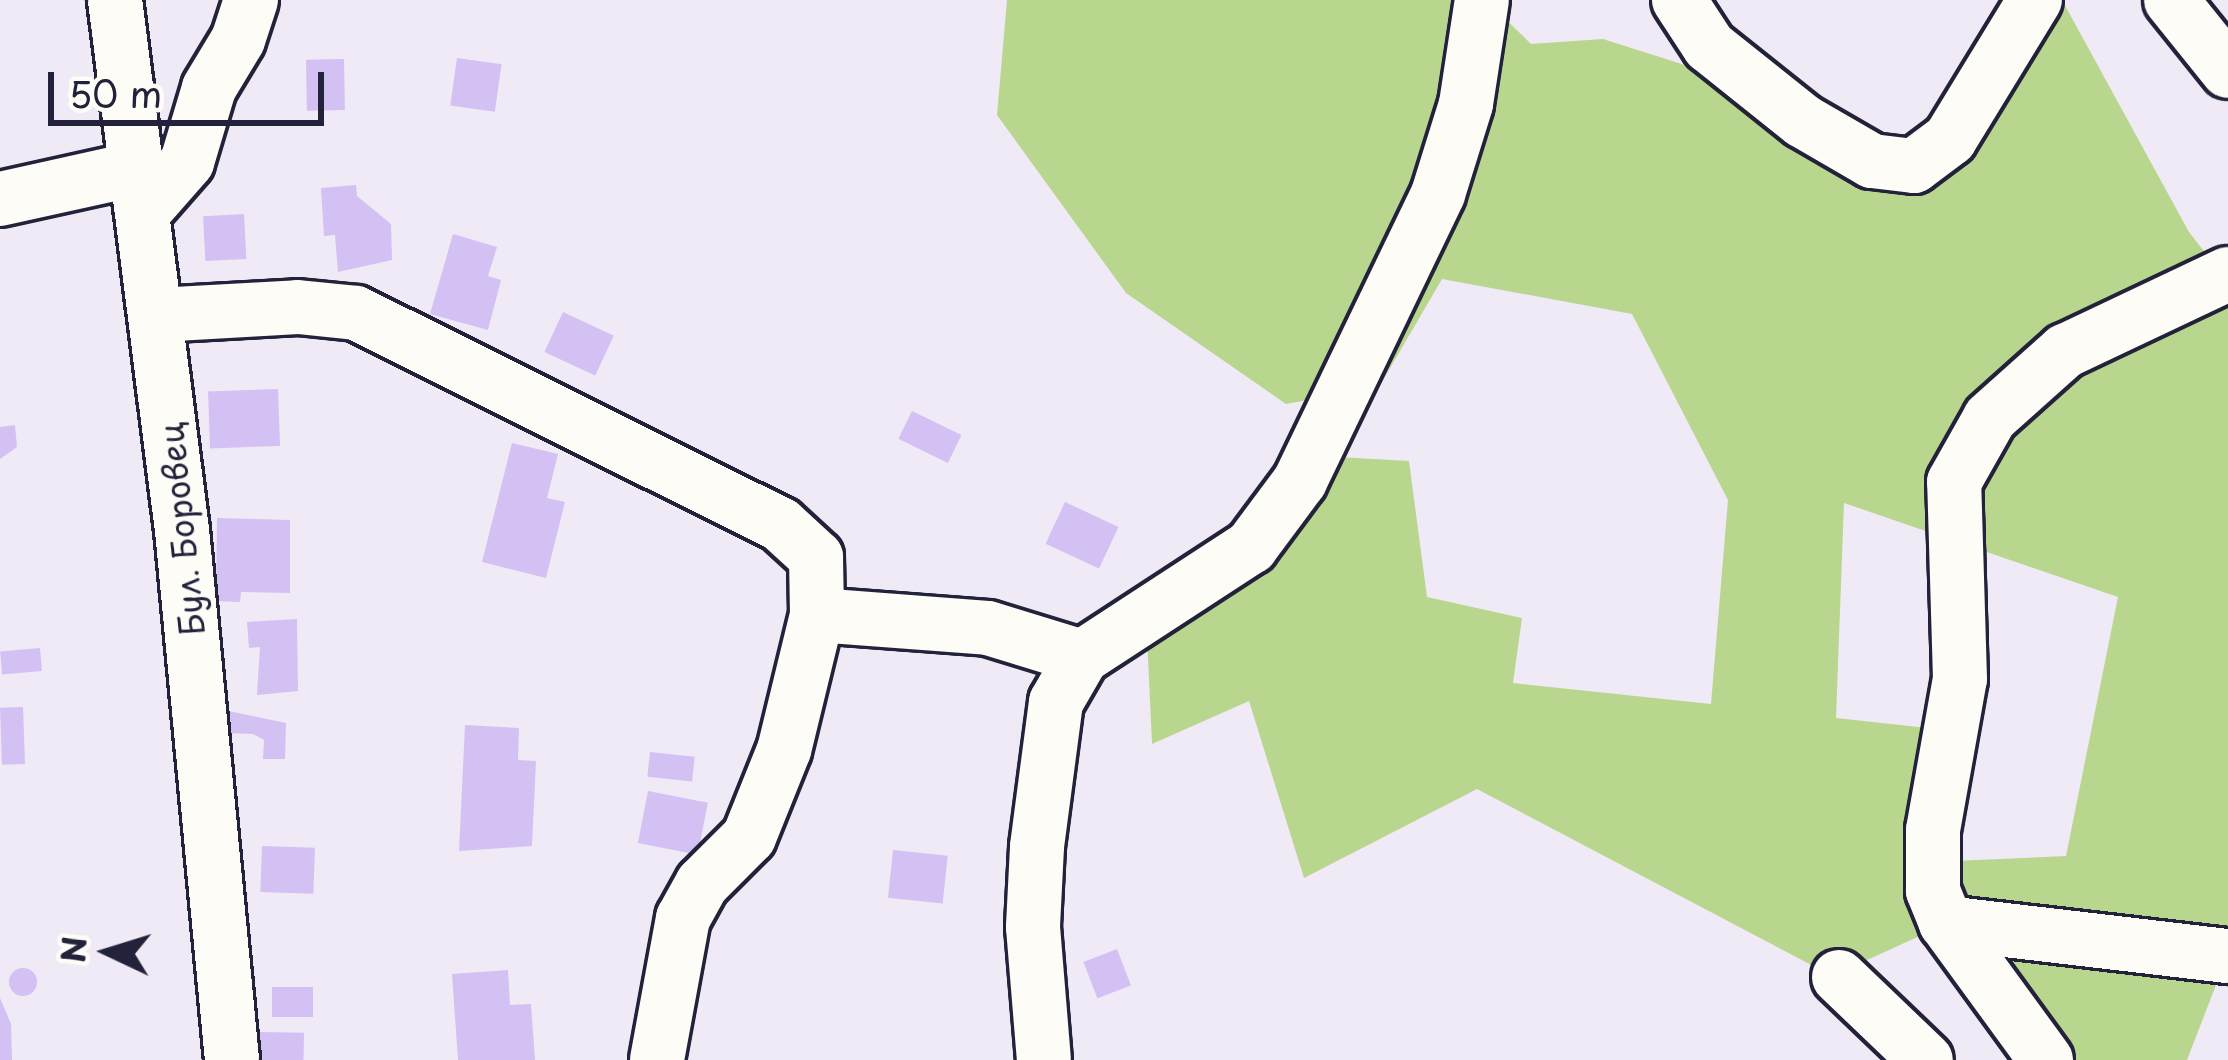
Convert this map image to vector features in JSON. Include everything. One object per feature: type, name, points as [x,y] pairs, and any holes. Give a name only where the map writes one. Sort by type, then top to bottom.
[{"type":"street","name":"Бул. Боровец","points":[[115,0],[157,315],[232,1060]]},
{"type":"street","points":[[0,199],[142,189],[188,162],[208,88],[238,40],[251,0]]},
{"type":"street","points":[[1044,1060],[1033,927],[1037,847],[1056,702],[1082,657],[1251,547],[1300,481],[1438,194],[1466,104],[1482,0]]},
{"type":"street","points":[[1679,0],[1709,46],[1803,121],[1872,160],[1915,166],[1950,140],[2035,0]]},
{"type":"street","points":[[2171,0],[2228,71]]},
{"type":"street","points":[[2046,1060],[1946,923],[1931,862],[1960,679],[1950,520],[1966,451],[2022,383],[2065,351],[2228,274]]},
{"type":"street","points":[[157,315],[298,307],[386,325],[780,524],[815,557],[817,615],[762,809],[682,918],[657,1060]]},
{"type":"street","points":[[817,615],[988,628],[1082,657]]},
{"type":"street","points":[[1946,923],[2228,956]]},
{"type":"street","points":[[1839,977],[1926,1060]]},
{"type":"green space","points":[[1007,0],[1486,0],[1531,44],[1603,39],[1691,67],[1865,185],[2032,0],[2062,0],[2189,232],[2228,282],[2228,954],[2187,1060],[2046,1060],[1946,924],[1832,976],[1477,789],[1304,878],[1249,701],[1152,744],[1146,614],[1338,457],[1409,461],[1427,597],[1522,618],[1513,683],[1711,704],[1728,500],[1632,314],[1442,279],[1379,387],[1286,404],[1126,293],[997,115]],"holes":[[[1844,503],[2118,597],[2066,856],[1931,862],[1955,731],[1836,718]]]},
{"type":"building","points":[[457,58],[502,64],[495,112],[450,106]]},
{"type":"building","points":[[344,59],[345,110],[307,111],[306,60]]},
{"type":"building","points":[[356,185],[357,196],[391,224],[392,260],[338,272],[335,235],[324,236],[321,188]]},
{"type":"building","points":[[244,214],[246,259],[205,261],[203,216]]},
{"type":"building","points":[[453,234],[497,247],[488,276],[501,280],[488,330],[430,314]]},
{"type":"building","points":[[563,312],[614,336],[595,376],[544,352]]},
{"type":"building","points":[[278,389],[280,446],[210,448],[208,391]]},
{"type":"building","points":[[912,411],[961,435],[948,463],[898,439]]},
{"type":"building","points":[[15,425],[17,447],[0,459],[0,427]]},
{"type":"building","points":[[512,443],[558,454],[547,498],[565,502],[546,578],[482,562]]},
{"type":"building","points":[[1065,502],[1118,527],[1099,569],[1046,544]]},
{"type":"building","points":[[217,518],[290,520],[290,593],[241,592],[240,602],[216,601]]},
{"type":"building","points":[[297,619],[298,691],[257,695],[260,647],[249,648],[247,622]]},
{"type":"building","points":[[40,648],[42,671],[2,674],[0,651]]},
{"type":"building","points":[[23,707],[25,764],[2,765],[0,708]]},
{"type":"building","points":[[224,710],[286,723],[285,759],[263,759],[264,740],[253,734],[223,733]]},
{"type":"building","points":[[465,725],[519,728],[518,760],[536,761],[532,846],[459,851]]},
{"type":"building","points":[[650,752],[695,757],[692,782],[647,777]]},
{"type":"building","points":[[648,791],[708,803],[698,855],[638,843]]},
{"type":"building","points":[[262,846],[315,848],[313,894],[260,892]]},
{"type":"building","points":[[893,850],[948,856],[943,903],[888,898]]},
{"type":"building","points":[[1117,949],[1131,985],[1097,998],[1083,962]]},
{"type":"building","points":[[23,968],[33,972],[37,982],[33,992],[23,996],[13,992],[9,982],[13,972]]},
{"type":"building","points":[[508,970],[510,1005],[531,1004],[535,1060],[458,1060],[452,974]]},
{"type":"building","points":[[272,987],[313,987],[313,1017],[272,1017]]},
{"type":"building","points":[[0,998],[11,1024],[12,1060],[0,1060]]},
{"type":"building","points":[[257,1032],[304,1033],[304,1060],[257,1060]]}]
